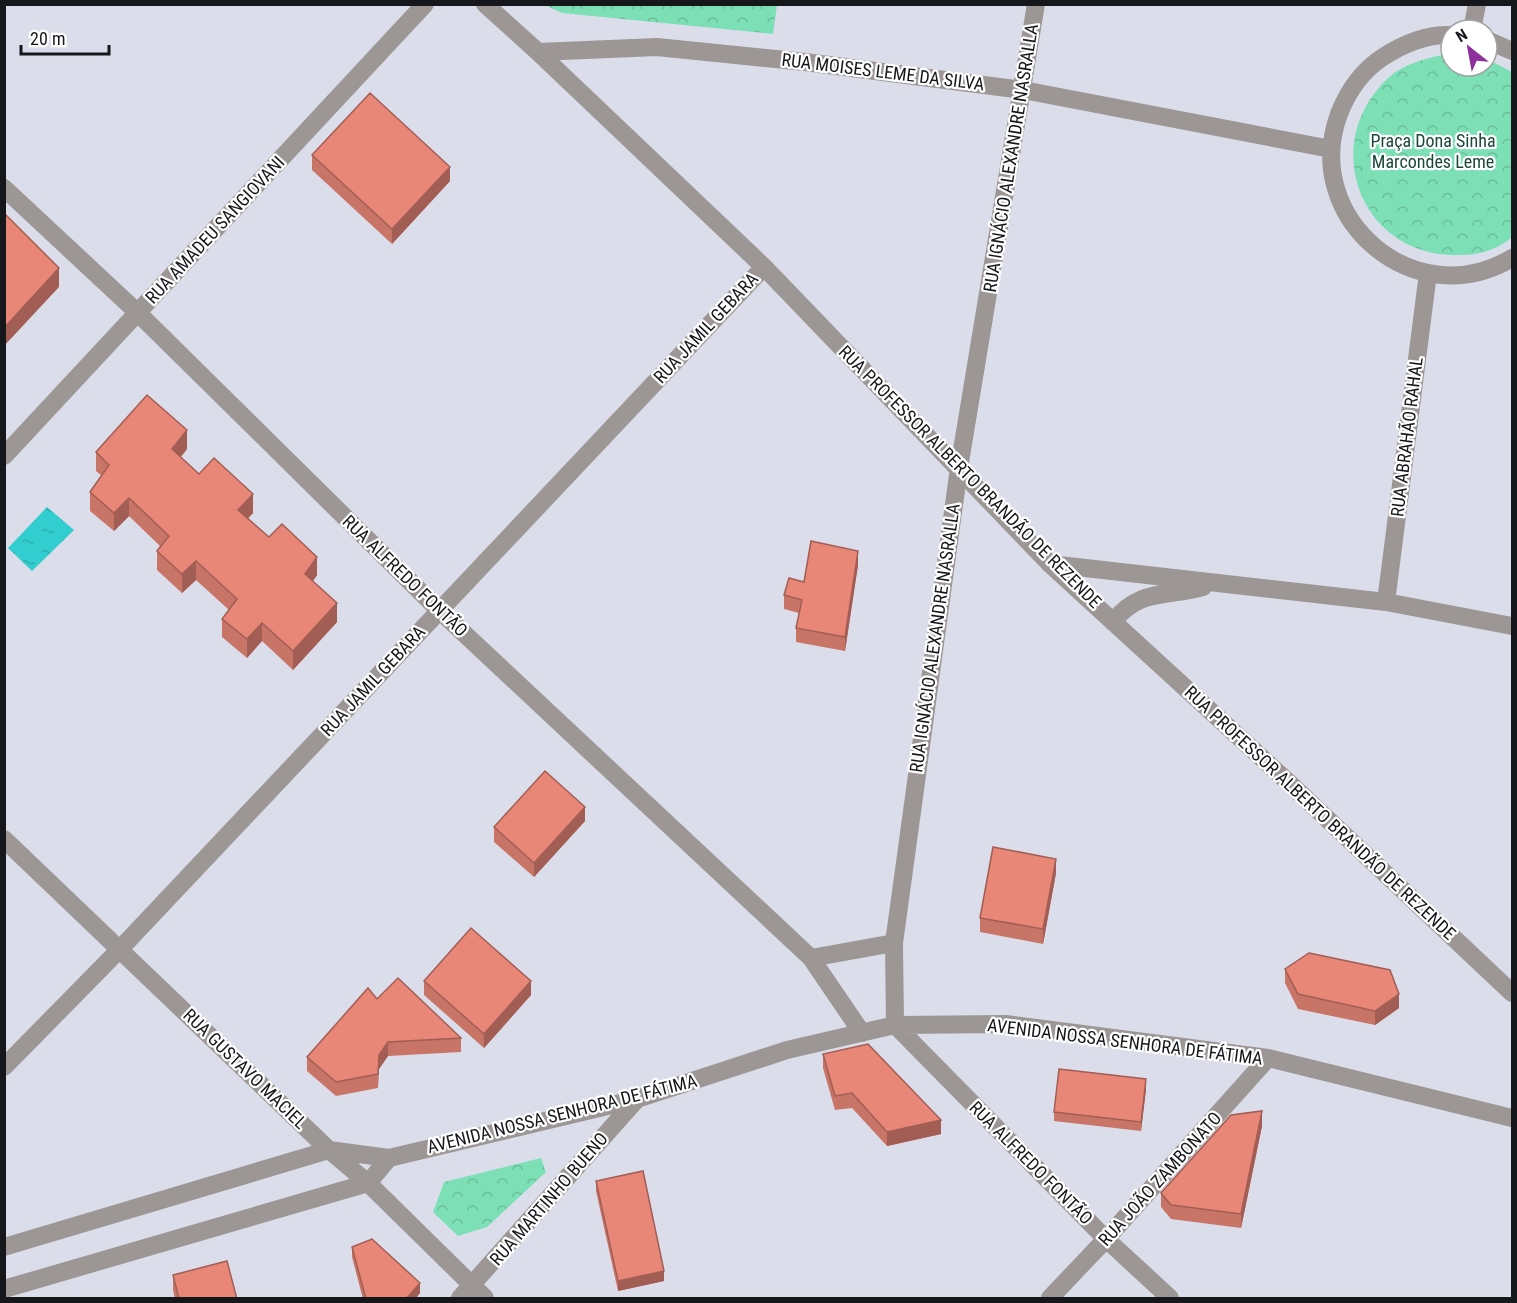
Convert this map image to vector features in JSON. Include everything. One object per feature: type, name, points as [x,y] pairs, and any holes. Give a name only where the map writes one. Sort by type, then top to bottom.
[{"type":"street","name":"RUA AMADEU SANGIOVANI","points":[[4,456],[425,4]]},
{"type":"street","name":"RUA PROFESSOR ALBERTO BRANDÃO DE REZENDE","points":[[485,4],[764,267],[1050,564],[1512,993]]},
{"type":"street","name":"RUA IGNÁCIO ALEXANDRE NASRALLA","points":[[895,1025],[894,943],[959,468],[1036,4]]},
{"type":"street","points":[[1439,36],[1420,38],[1397,48],[1376,62],[1358,80],[1344,102],[1335,125],[1331,149],[1333,174],[1339,198],[1349,219],[1359,232],[1383,254],[1404,266],[1428,273],[1454,276],[1480,272],[1512,258]]},
{"type":"street","name":"RUA MOISES LEME DA SILVA","points":[[538,52],[657,47],[805,62],[1023,90],[1331,149]]},
{"type":"street","name":"RUA ALFREDO FONTÃO","points":[[4,188],[138,313],[439,610],[811,958],[862,1033]]},
{"type":"street","name":"RUA JAMIL GEBARA","points":[[4,1067],[120,949],[764,267]]},
{"type":"street","name":"RUA ABRAHÃO RAHAL","points":[[1386,602],[1428,273]]},
{"type":"street","points":[[1050,564],[1386,602],[1512,626]]},
{"type":"street","points":[[1113,622],[1123,609],[1147,596],[1190,591],[1217,584]]},
{"type":"street","name":"RUA GUSTAVO MACIEL","points":[[4,839],[328,1150],[368,1183],[472,1294]]},
{"type":"street","points":[[811,958],[894,943]]},
{"type":"street","name":"AVENIDA NOSSA SENHORA DE FÁTIMA","points":[[4,1247],[328,1150],[388,1158],[637,1099],[787,1050],[895,1025],[1006,1024],[1268,1058],[1510,1114]]},
{"type":"street","name":"RUA ALFREDO FONTÃO","points":[[895,1025],[1107,1239],[1170,1299]]},
{"type":"street","name":"RUA JOÃO ZAMBONATO","points":[[1050,1299],[1107,1239],[1268,1058]]},
{"type":"street","name":"RUA MARTINHO BUENO","points":[[472,1294],[637,1099]]},
{"type":"street","points":[[4,1289],[368,1183],[388,1158]]},
{"type":"green space","points":[[545,5],[777,5],[773,34],[562,13]]},
{"type":"green space","name":"Praça Dona Sinha Marcondes Leme","points":[[1439,56],[1439,78],[1499,78],[1499,65],[1512,72],[1512,237],[1495,248],[1468,255],[1427,252],[1399,239],[1376,219],[1361,194],[1354,166],[1355,136],[1366,106],[1394,73],[1425,59]]},
{"type":"green space","points":[[541,1158],[546,1172],[487,1227],[458,1236],[433,1212],[444,1182]]},
{"type":"water","points":[[47,507],[74,530],[32,571],[8,548]]},
{"type":"building","points":[[370,93],[450,167],[392,229],[312,155]]},
{"type":"building","points":[[4,213],[59,268],[4,328]]},
{"type":"building","points":[[147,395],[187,430],[172,449],[199,474],[214,458],[253,494],[238,510],[269,537],[282,524],[317,557],[305,574],[337,603],[293,651],[262,623],[247,639],[222,619],[237,599],[196,561],[182,574],[157,551],[169,536],[129,498],[114,513],[90,492],[109,465],[96,452]]},
{"type":"building","points":[[811,541],[858,551],[845,637],[796,628],[802,600],[784,595],[789,578],[804,582]]},
{"type":"building","points":[[545,771],[585,807],[534,863],[494,827]]},
{"type":"building","points":[[993,847],[1056,859],[1043,929],[980,918]]},
{"type":"building","points":[[471,928],[531,981],[484,1034],[424,981]]},
{"type":"building","points":[[1309,953],[1390,970],[1399,994],[1375,1011],[1298,994],[1285,969]]},
{"type":"building","points":[[398,978],[461,1038],[388,1042],[379,1055],[378,1074],[336,1082],[307,1057],[368,988],[377,999]]},
{"type":"building","points":[[868,1044],[941,1120],[887,1132],[852,1093],[835,1096],[823,1054]]},
{"type":"building","points":[[1059,1069],[1146,1079],[1141,1122],[1054,1112]]},
{"type":"building","points":[[1262,1111],[1241,1214],[1171,1205],[1161,1193],[1231,1115]]},
{"type":"building","points":[[643,1171],[664,1271],[618,1281],[596,1181]]},
{"type":"building","points":[[372,1239],[420,1283],[406,1299],[366,1299],[352,1247]]},
{"type":"building","points":[[227,1261],[237,1299],[179,1299],[173,1275]]}]
